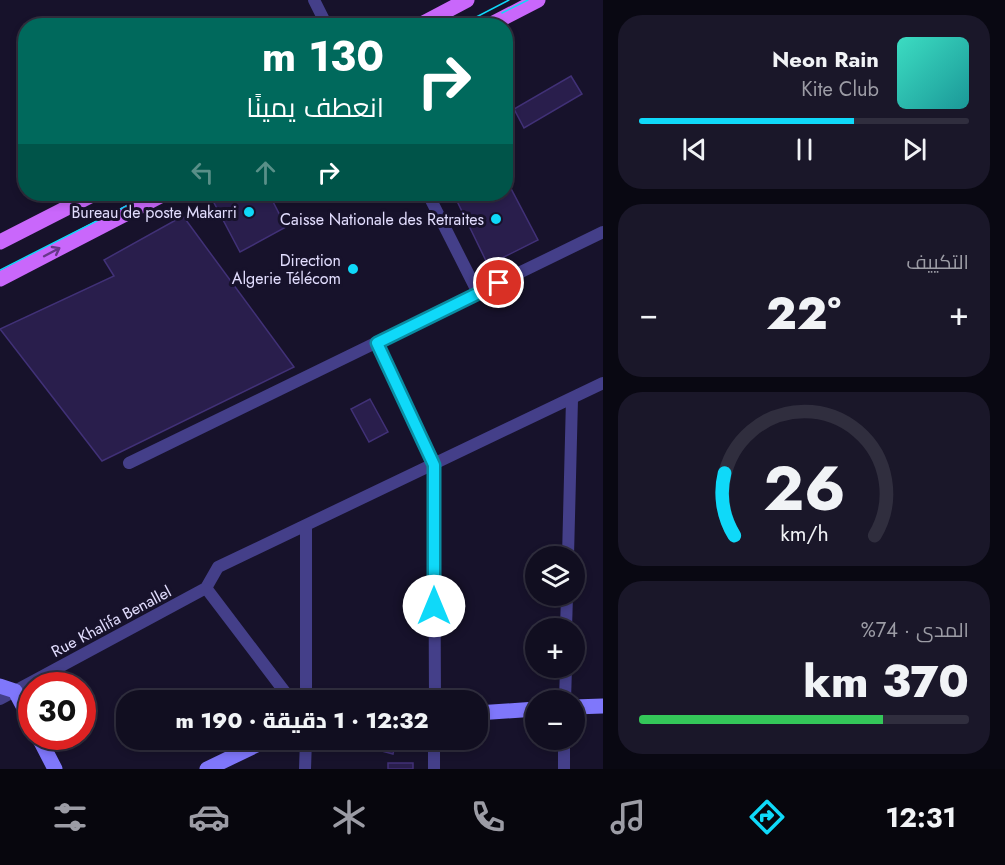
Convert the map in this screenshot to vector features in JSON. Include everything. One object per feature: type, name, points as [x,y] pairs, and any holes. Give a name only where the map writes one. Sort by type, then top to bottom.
[{"type":"main road","points":[[433,18],[467,0]]},
{"type":"main road","points":[[503,18],[538,0]]},
{"type":"main road","points":[[0,242],[80,201]]},
{"type":"main road","points":[[0,279],[150,201]]},
{"type":"street","points":[[314,0],[323,18]]},
{"type":"street","points":[[432,201],[478,293]]},
{"type":"street","points":[[129,463],[603,232]]},
{"type":"street","points":[[377,343],[434,465],[435,690]]},
{"type":"street","points":[[283,690],[206,588],[218,567],[603,383]]},
{"type":"street","points":[[568,546],[572,399]]},
{"type":"street","points":[[306,525],[306,690]]},
{"type":"street","name":"Rue Khalifa Benallel","points":[[0,699],[206,588]]},
{"type":"street","points":[[0,686],[15,691],[18,697]]},
{"type":"street","points":[[585,706],[603,705]]},
{"type":"street","points":[[488,712],[525,710]]},
{"type":"street","points":[[45,750],[54,769]]},
{"type":"street","points":[[207,769],[246,750]]},
{"type":"street","points":[[305,769],[306,750]]},
{"type":"street","points":[[434,750],[434,769]]},
{"type":"street","points":[[564,750],[564,769]]},
{"type":"building","points":[[571,76],[582,94],[524,128],[514,109]]},
{"type":"building","name":"Caisse Nationale des Retraites","points":[[513,192],[538,240],[488,265],[457,201],[513,201]]},
{"type":"building","name":"Bureau de poste Makarri","points":[[213,201],[273,201],[286,227],[240,252]]},
{"type":"building","points":[[183,216],[294,367],[102,461],[0,329],[114,276],[104,260]]},
{"type":"building","points":[[370,399],[388,432],[369,442],[351,409]]},
{"type":"building","points":[[378,750],[394,750],[393,754]]},
{"type":"building","points":[[388,763],[413,763],[413,769],[388,769]]},
{"type":"tram line","points":[[474,18],[509,0]]},
{"type":"tram line","points":[[502,13],[528,0]]},
{"type":"tram line","points":[[0,270],[136,201]]},
{"type":"place","name":"Bureau de poste Makarri","points":[[249,212]]},
{"type":"place","name":"Caisse Nationale des Retraites","points":[[496,219]]},
{"type":"place","name":"Direction Algerie Télécom","points":[[353,269]]},
{"type":"route","points":[[434,606],[434,465],[377,343],[499,283]]}]
